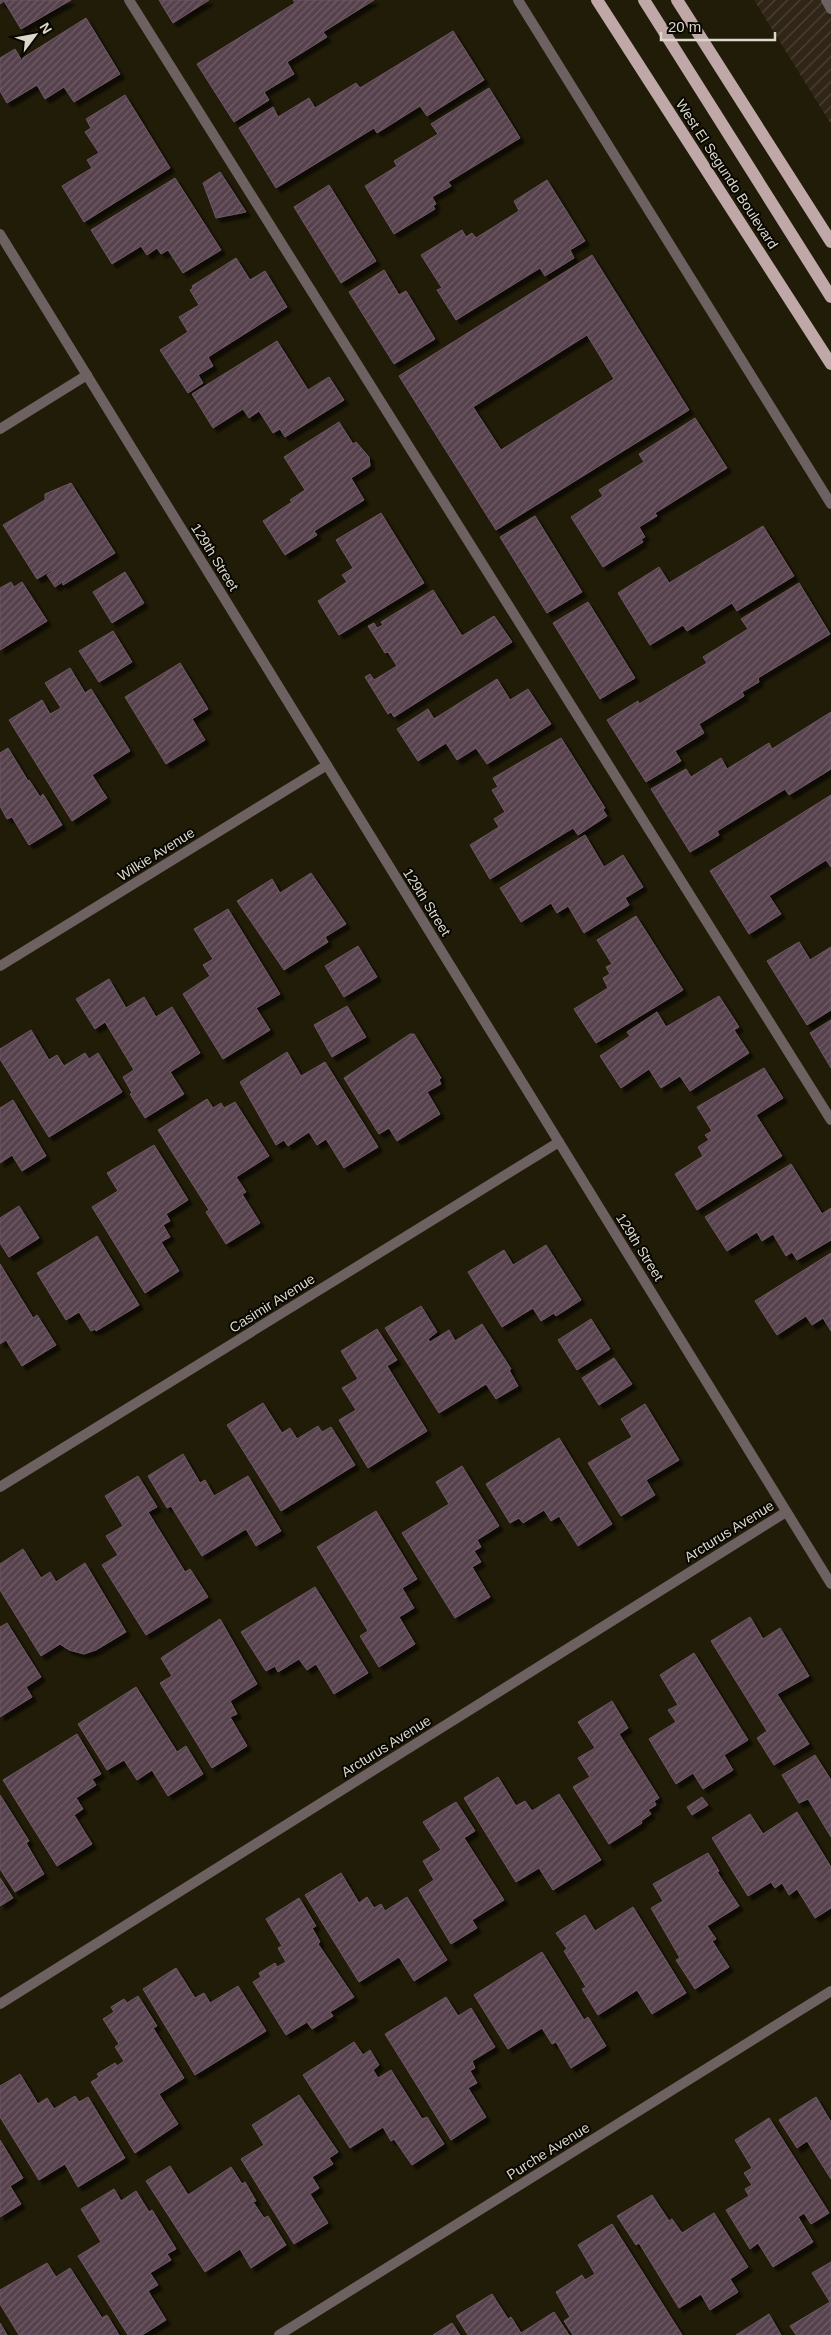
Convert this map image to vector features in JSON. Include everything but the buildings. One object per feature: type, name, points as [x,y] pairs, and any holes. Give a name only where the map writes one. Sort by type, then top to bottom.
[{"type":"main road","name":"West El Segundo Boulevard","points":[[597,0],[831,364]]},
{"type":"main road","points":[[644,0],[831,297]]},
{"type":"main road","points":[[677,0],[831,242]]},
{"type":"street","points":[[129,0],[831,1120]]},
{"type":"street","points":[[518,0],[831,504]]},
{"type":"street","points":[[826,0],[831,9]]},
{"type":"street","name":"129th Street","points":[[0,234],[831,1584]]},
{"type":"street","points":[[0,429],[87,375]]},
{"type":"street","name":"Wilkie Avenue","points":[[0,966],[326,765]]},
{"type":"street","name":"Casimir Avenue","points":[[0,1487],[559,1142]]},
{"type":"street","name":"Arcturus Avenue","points":[[0,2004],[786,1512]]},
{"type":"street","name":"Purche Avenue","points":[[279,2335],[831,1991]]},
{"type":"shaded area","points":[[754,0],[831,0],[831,124]]}]
